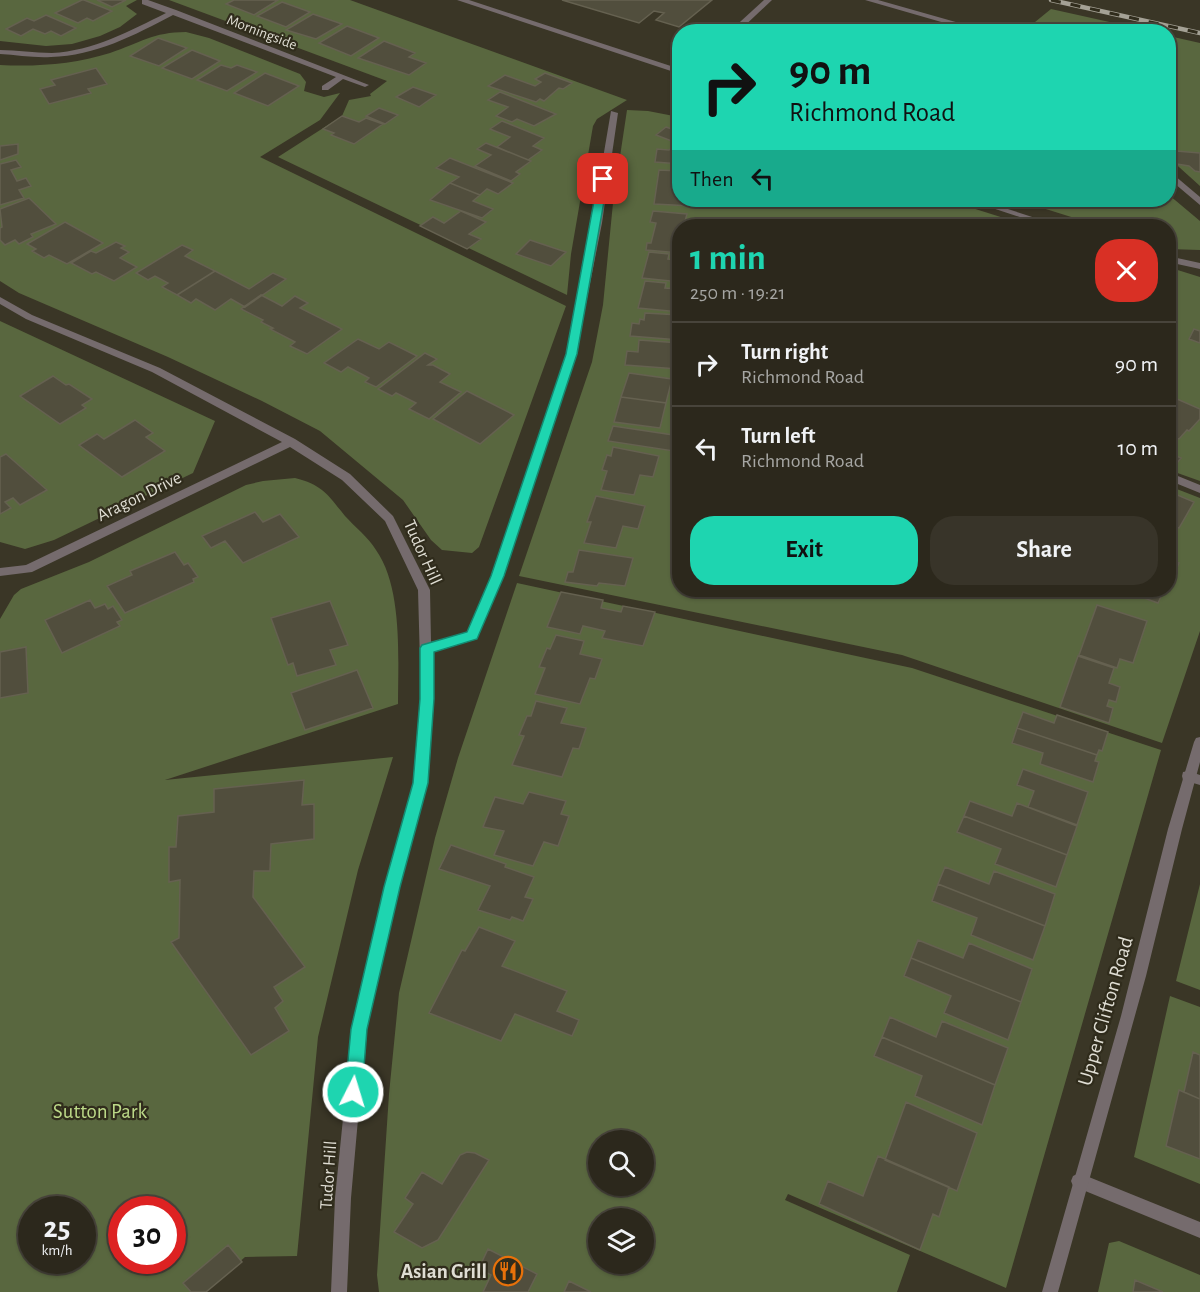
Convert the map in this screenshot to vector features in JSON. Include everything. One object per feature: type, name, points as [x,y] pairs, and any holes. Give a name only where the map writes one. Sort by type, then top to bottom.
[{"type":"street","points":[[461,0],[672,69]]},
{"type":"street","points":[[742,24],[768,0]]},
{"type":"street","points":[[869,0],[958,24]]},
{"type":"street","name":"Morningside","points":[[145,2],[365,85]]},
{"type":"street","points":[[0,52],[50,55],[110,44],[173,12]]},
{"type":"street","points":[[325,88],[342,76]]},
{"type":"street","points":[[427,648],[472,636],[498,576],[572,354],[597,223],[614,113]]},
{"type":"street","points":[[1176,180],[1200,202]]},
{"type":"street","points":[[994,207],[1032,219]]},
{"type":"street","points":[[1176,261],[1200,266]]},
{"type":"street","name":"Tudor Hill","points":[[0,300],[29,317],[156,370],[291,441],[346,477],[389,519],[424,590],[427,699],[420,783],[392,887],[359,1029],[344,1198],[339,1292]]},
{"type":"street","name":"Aragon Drive","points":[[0,572],[28,569],[291,441]]},
{"type":"street","points":[[1176,479],[1200,489]]},
{"type":"street","name":"Upper Clifton Road","points":[[1050,1292],[1079,1180],[1194,778],[1200,742]]},
{"type":"street","points":[[1079,1180],[1200,1230]]},
{"type":"green space","points":[[0,0],[137,0],[126,6],[137,14],[120,27],[100,36],[72,44],[46,46],[0,41]]},
{"type":"green space","points":[[169,0],[350,0],[627,100],[597,119],[593,126],[571,254],[567,295],[278,157],[342,116],[349,100],[371,96],[370,94],[387,81]]},
{"type":"green space","points":[[1051,9],[1118,24],[1033,24]]},
{"type":"green space","points":[[186,32],[209,38],[300,74],[306,82],[304,91],[324,97],[340,93],[320,120],[260,157],[566,306],[479,547],[472,553],[442,550],[431,540],[403,500],[320,431],[168,357],[19,293],[0,281],[0,65],[28,66],[83,60],[110,53],[155,36]]},
{"type":"green space","points":[[1176,38],[1200,43],[1200,186],[1176,164]]},
{"type":"green space","points":[[627,110],[672,116],[672,207],[969,207],[1007,219],[672,219],[672,597],[1176,597],[1176,489],[1200,498],[1200,631],[1162,743],[902,655],[519,576],[592,362],[603,305],[613,203]]},
{"type":"green space","points":[[1176,201],[1200,221],[1200,250],[1176,249],[1176,219],[1078,219],[1039,207],[1176,207]]},
{"type":"green space","points":[[1176,270],[1200,277],[1200,481],[1176,472]]},
{"type":"green space","points":[[0,321],[215,421],[193,473],[54,540],[25,549],[0,542]]},
{"type":"green space","name":"Sutton Park","points":[[295,478],[312,484],[329,497],[369,541],[385,566],[391,584],[397,624],[398,704],[165,780],[393,757],[358,870],[318,1037],[297,1256],[245,1257],[206,1292],[0,1292],[0,619],[14,595],[21,589],[89,562],[246,485]]},
{"type":"green space","points":[[517,583],[912,668],[1161,750],[1006,1288],[788,1194],[785,1200],[910,1255],[897,1292],[379,1292],[377,1275],[389,1094],[399,993],[435,838],[458,758]]},
{"type":"green space","points":[[1200,884],[1200,990],[1176,981]]},
{"type":"green space","points":[[1170,996],[1200,1007],[1200,1184],[1134,1157]]},
{"type":"green space","points":[[1119,1241],[1200,1275],[1200,1292],[1163,1292],[1136,1280],[1133,1292],[1098,1292],[1109,1243]]},
{"type":"building","points":[[82,0],[112,11],[93,21],[87,18],[78,23],[55,13]]},
{"type":"building","points":[[97,0],[126,0],[112,7]]},
{"type":"building","points":[[234,0],[278,0],[254,15],[226,4]]},
{"type":"building","points":[[562,0],[712,0],[683,24],[672,25],[656,20],[664,13],[654,11],[639,23]]},
{"type":"building","points":[[282,2],[310,12],[286,27],[257,16]]},
{"type":"building","points":[[313,14],[342,24],[316,39],[286,30]]},
{"type":"building","points":[[46,15],[76,28],[61,36],[51,31],[45,34],[33,29],[21,36],[6,29],[27,18],[34,21]]},
{"type":"building","points":[[347,26],[379,38],[351,56],[319,43]]},
{"type":"building","points":[[158,38],[187,48],[159,66],[130,56]]},
{"type":"building","points":[[384,41],[415,53],[409,57],[426,63],[409,75],[358,58]]},
{"type":"building","points":[[192,50],[220,61],[192,79],[162,68]]},
{"type":"building","points":[[221,65],[231,68],[237,65],[257,72],[227,91],[197,80]]},
{"type":"building","points":[[96,68],[107,84],[88,89],[91,93],[49,104],[40,89],[55,85],[51,80]]},
{"type":"building","points":[[265,73],[299,86],[268,106],[234,93]]},
{"type":"building","points":[[545,73],[572,83],[563,89],[559,88],[544,101],[540,99],[536,102],[488,86],[505,75],[535,86],[541,82],[535,79]]},
{"type":"building","points":[[413,87],[436,95],[419,107],[396,97]]},
{"type":"building","points":[[500,92],[556,114],[534,126],[517,119],[512,122],[496,116],[508,107],[488,100]]},
{"type":"building","points":[[379,108],[398,115],[385,124],[366,116]]},
{"type":"building","points":[[342,116],[359,122],[366,118],[383,124],[354,144],[331,135],[334,133],[323,129]]},
{"type":"building","points":[[502,121],[544,138],[533,146],[542,150],[528,160],[497,147],[510,137],[490,129]]},
{"type":"building","points":[[666,127],[672,129],[672,141],[656,135]]},
{"type":"building","points":[[486,143],[531,161],[516,172],[520,174],[511,181],[475,166],[491,155],[477,149]]},
{"type":"building","points":[[18,144],[18,154],[0,160],[0,146]]},
{"type":"building","points":[[672,147],[672,163],[655,162],[657,149],[669,150]]},
{"type":"building","points":[[1176,151],[1200,153],[1200,172],[1189,166],[1177,164]]},
{"type":"building","points":[[450,158],[513,183],[498,194],[487,189],[480,195],[450,183],[459,177],[436,168]]},
{"type":"building","points":[[16,160],[21,167],[11,170],[17,181],[26,178],[31,186],[19,190],[24,198],[0,205],[0,164]]},
{"type":"building","points":[[659,170],[672,171],[672,205],[654,204]]},
{"type":"building","points":[[450,183],[480,195],[473,201],[493,209],[482,218],[430,200]]},
{"type":"building","points":[[29,198],[56,224],[31,234],[33,237],[19,244],[15,240],[5,245],[0,240],[0,228],[2,227],[0,209]]},
{"type":"building","points":[[461,211],[486,222],[469,234],[481,239],[467,249],[420,226],[433,217],[444,223]]},
{"type":"building","points":[[653,211],[687,214],[686,219],[672,219],[672,252],[646,250],[647,243],[651,243],[656,223],[650,222]]},
{"type":"building","points":[[65,222],[103,243],[67,264],[49,255],[44,258],[32,251],[36,249],[27,244]]},
{"type":"building","points":[[530,240],[566,252],[551,266],[516,254]]},
{"type":"building","points":[[116,242],[125,246],[121,248],[129,252],[120,258],[137,267],[114,281],[96,272],[92,274],[71,263],[91,251],[96,253]]},
{"type":"building","points":[[182,245],[193,250],[185,256],[215,271],[177,295],[162,287],[168,283],[155,276],[148,280],[136,273]]},
{"type":"building","points":[[649,252],[669,254],[668,259],[672,259],[672,281],[642,278]]},
{"type":"building","points":[[215,271],[249,289],[273,273],[286,279],[245,307],[231,299],[215,310],[196,299],[191,303],[177,295]]},
{"type":"building","points":[[645,281],[666,283],[665,288],[672,288],[672,311],[638,308]]},
{"type":"building","points":[[261,295],[282,306],[295,296],[308,303],[300,308],[342,329],[307,354],[290,346],[295,342],[270,329],[273,328],[261,322],[263,320],[241,309]]},
{"type":"building","points":[[645,313],[672,315],[672,339],[630,336],[632,323],[639,324],[640,319],[644,320]]},
{"type":"building","points":[[1194,329],[1200,331],[1200,343],[1189,339]]},
{"type":"building","points":[[358,339],[379,349],[389,342],[417,356],[376,387],[365,382],[369,378],[348,367],[341,372],[324,363]]},
{"type":"building","points":[[639,340],[672,342],[672,369],[625,365],[627,351],[638,352]]},
{"type":"building","points":[[425,353],[437,359],[428,365],[433,365],[450,374],[440,382],[461,392],[429,419],[409,409],[416,403],[396,393],[392,396],[378,389]]},
{"type":"building","points":[[629,373],[672,379],[666,403],[621,397]]},
{"type":"building","points":[[53,376],[92,399],[82,405],[86,408],[60,424],[20,396]]},
{"type":"building","points":[[467,391],[514,415],[480,444],[433,419]]},
{"type":"building","points":[[621,397],[666,403],[660,428],[614,422]]},
{"type":"building","points":[[1176,398],[1200,409],[1200,419],[1179,439],[1176,438]]},
{"type":"building","points":[[135,420],[153,433],[146,437],[165,451],[122,477],[79,445],[97,434],[104,439]]},
{"type":"building","points":[[613,426],[672,435],[672,451],[608,441]]},
{"type":"building","points":[[613,447],[659,456],[653,477],[640,475],[634,495],[601,490],[607,471],[602,470],[607,455],[611,456]]},
{"type":"building","points":[[6,454],[47,490],[20,505],[13,498],[5,502],[11,508],[0,514],[0,457]]},
{"type":"building","points":[[1176,494],[1194,502],[1179,528],[1176,527]]},
{"type":"building","points":[[596,496],[645,506],[638,529],[623,526],[616,548],[584,543],[591,522],[587,522]]},
{"type":"building","points":[[255,512],[263,522],[280,514],[299,537],[243,563],[225,541],[211,548],[202,536]]},
{"type":"building","points":[[579,550],[633,558],[625,586],[599,583],[597,586],[565,582],[568,572],[573,572]]},
{"type":"building","points":[[175,552],[184,565],[188,563],[198,577],[193,579],[194,582],[125,613],[107,586],[132,575],[130,571]]},
{"type":"building","points":[[561,592],[603,600],[601,608],[621,612],[623,606],[655,612],[643,646],[602,638],[605,631],[583,626],[580,634],[547,627]]},
{"type":"building","points":[[1141,597],[1161,597],[1158,603]]},
{"type":"building","points":[[90,600],[95,608],[105,604],[108,609],[113,606],[122,620],[117,622],[120,626],[62,653],[45,620]]},
{"type":"building","points":[[330,601],[348,645],[330,650],[336,665],[297,676],[293,663],[288,665],[271,618]]},
{"type":"building","points":[[1097,605],[1147,621],[1133,663],[1120,659],[1117,668],[1079,655]]},
{"type":"building","points":[[556,635],[584,641],[580,654],[602,659],[595,679],[590,678],[580,704],[535,694],[545,668],[539,667],[547,648],[550,649]]},
{"type":"building","points":[[26,647],[28,693],[0,698],[0,652]]},
{"type":"building","points":[[1078,656],[1114,668],[1109,683],[1120,687],[1116,702],[1109,700],[1107,706],[1113,708],[1109,723],[1060,707]]},
{"type":"building","points":[[357,670],[373,708],[305,730],[291,693]]},
{"type":"building","points":[[536,701],[567,708],[561,723],[586,728],[579,749],[573,748],[562,777],[512,765],[524,736],[519,735],[527,716],[531,716]]},
{"type":"building","points":[[1023,712],[1054,723],[1057,715],[1108,732],[1102,751],[1099,750],[1097,755],[1017,728]]},
{"type":"building","points":[[1017,728],[1097,755],[1095,761],[1099,762],[1093,782],[1040,764],[1043,753],[1012,743]]},
{"type":"building","points":[[1023,769],[1088,792],[1077,825],[1028,807],[1034,791],[1017,785]]},
{"type":"building","points":[[304,780],[302,805],[314,804],[314,839],[271,844],[270,871],[254,871],[253,897],[305,967],[274,987],[283,1001],[275,1008],[289,1031],[251,1055],[171,942],[179,938],[180,880],[169,882],[169,847],[176,847],[178,816],[214,812],[214,789]]},
{"type":"building","points":[[529,792],[566,801],[561,814],[569,816],[558,846],[544,842],[533,866],[494,855],[504,831],[483,827],[495,797],[523,804]]},
{"type":"building","points":[[970,801],[1012,816],[1017,803],[1077,826],[1067,855],[964,816]]},
{"type":"building","points":[[964,816],[1067,855],[1056,887],[995,864],[1001,849],[957,832]]},
{"type":"building","points":[[451,845],[506,864],[505,867],[534,877],[525,897],[533,899],[523,921],[512,917],[510,920],[478,910],[490,886],[439,869]]},
{"type":"building","points":[[945,867],[989,884],[994,871],[1055,894],[1045,926],[938,884]]},
{"type":"building","points":[[938,884],[1045,926],[1033,960],[971,935],[977,918],[932,901]]},
{"type":"building","points":[[479,927],[515,941],[502,966],[567,991],[557,1011],[579,1020],[572,1036],[515,1014],[501,1041],[429,1013],[462,950],[465,951]]},
{"type":"building","points":[[918,940],[963,958],[969,943],[1032,969],[1021,1002],[911,958]]},
{"type":"building","points":[[911,958],[1021,1002],[1008,1040],[944,1013],[951,996],[904,976]]},
{"type":"building","points":[[890,1017],[936,1037],[942,1021],[1008,1048],[995,1085],[882,1037]]},
{"type":"building","points":[[882,1037],[995,1085],[982,1125],[915,1096],[922,1076],[874,1056]]},
{"type":"building","points":[[1193,1052],[1200,1055],[1200,1099],[1184,1092]]},
{"type":"building","points":[[1179,1090],[1200,1099],[1200,1159],[1166,1146]]},
{"type":"building","points":[[906,1102],[977,1133],[957,1191],[885,1160]]},
{"type":"building","points":[[467,1152],[489,1160],[438,1240],[422,1248],[394,1232],[413,1204],[405,1198],[422,1172],[442,1184],[460,1155]]},
{"type":"building","points":[[878,1156],[949,1187],[939,1217],[933,1214],[920,1250],[819,1204],[828,1181],[863,1196]]},
{"type":"building","points":[[228,1245],[242,1262],[206,1292],[191,1292],[183,1283]]},
{"type":"building","name":"Asian Grill","points":[[488,1249],[537,1274],[528,1292],[483,1292],[491,1275],[479,1268]]},
{"type":"building","points":[[1135,1280],[1163,1292],[1133,1292]]},
{"type":"building","points":[[569,1281],[591,1292],[564,1292]]},
{"type":"railway","points":[[1051,0],[1159,24]]},
{"type":"railway","points":[[1176,28],[1200,33]]},
{"type":"place","name":"Asian Grill","points":[[508,1271]]},
{"type":"route","points":[[353,1092],[359,1029],[392,887],[420,783],[427,699],[427,648],[472,636],[498,576],[572,354],[603,179]]}]
